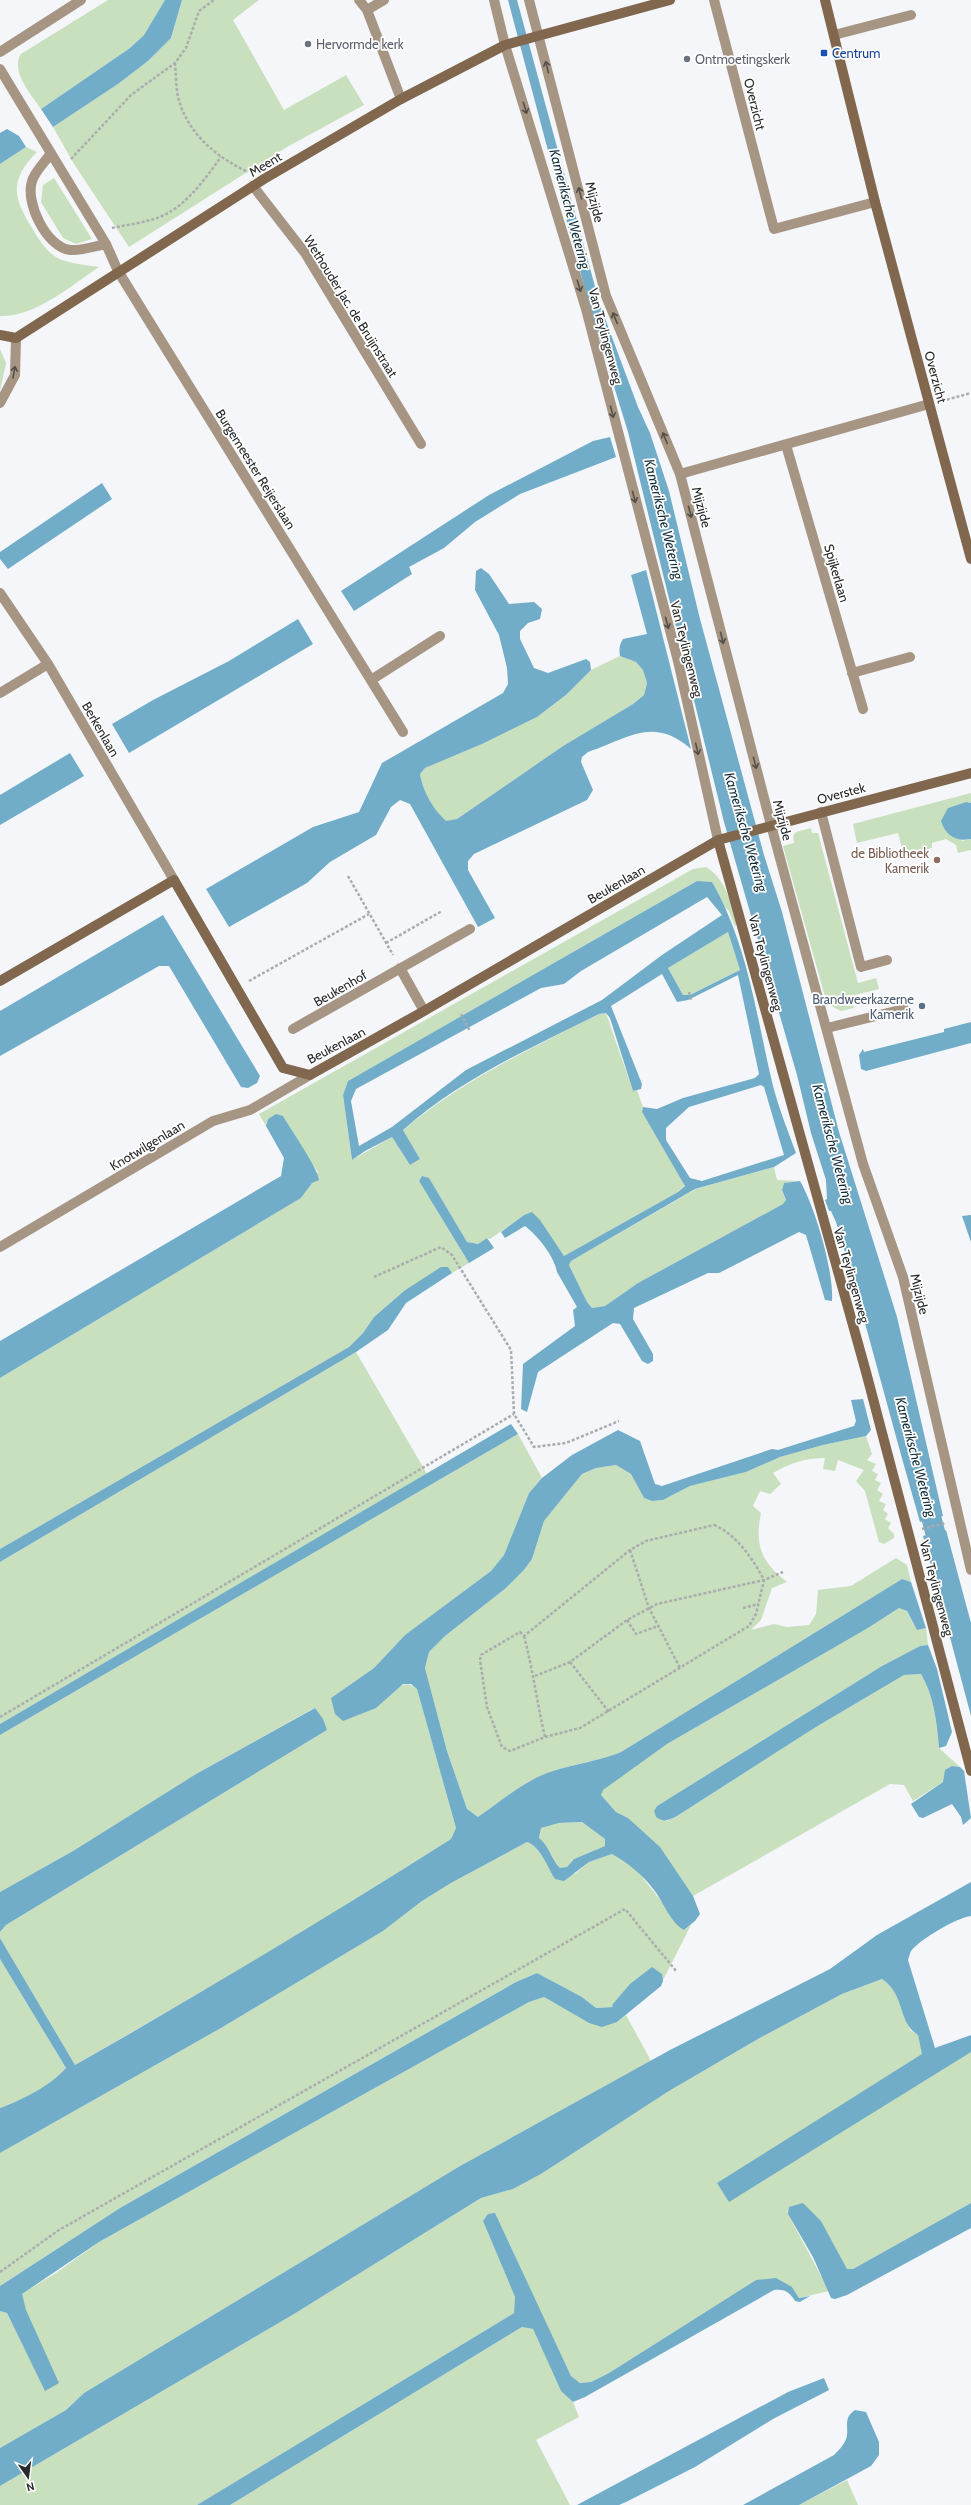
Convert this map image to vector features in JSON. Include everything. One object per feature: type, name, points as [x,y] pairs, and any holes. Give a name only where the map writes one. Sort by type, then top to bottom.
[{"type":"street","points":[[0,52],[81,0]]},
{"type":"street","points":[[359,0],[368,10],[401,99]]},
{"type":"street","points":[[368,10],[384,0]]},
{"type":"street","name":"Van Teylingenweg","points":[[494,0],[505,45],[586,309],[678,661],[722,839],[823,1220],[866,1372],[971,1771]]},
{"type":"street","name":"Mijzijde","points":[[529,0],[534,36],[606,296],[680,474],[768,826],[827,1028],[863,1164],[903,1278],[971,1570]]},
{"type":"street","name":"Meent","points":[[16,338],[118,271],[264,179],[401,99],[505,45],[518,40],[670,0]]},
{"type":"street","name":"Overzicht","points":[[714,0],[774,230],[875,202]]},
{"type":"street","name":"Overzicht","points":[[825,0],[875,202],[971,559]]},
{"type":"street","points":[[834,35],[911,15]]},
{"type":"street","name":"Burgemeester Reijerslaan","points":[[0,69],[106,244],[118,271],[403,732]]},
{"type":"street","points":[[51,153],[32,181],[33,207],[42,227],[53,241],[70,250],[106,244]]},
{"type":"street","name":"Wethouder Jac. de Bruijnstraat","points":[[253,186],[305,253],[421,444]]},
{"type":"street","points":[[0,335],[16,338],[15,375],[0,403]]},
{"type":"street","points":[[680,474],[929,404]]},
{"type":"street","name":"Spijkerlaan","points":[[786,444],[852,673],[864,709]]},
{"type":"street","name":"Berkenlaan","points":[[0,593],[48,664],[174,880]]},
{"type":"street","points":[[371,680],[440,636]]},
{"type":"street","points":[[852,673],[910,657]]},
{"type":"street","points":[[0,693],[48,664]]},
{"type":"street","name":"Overstek","points":[[722,839],[971,772]]},
{"type":"street","points":[[821,812],[861,967],[886,960]]},
{"type":"street","name":"Beukenlaan","points":[[174,880],[283,1068],[310,1075],[722,839]]},
{"type":"street","points":[[0,981],[174,880]]},
{"type":"street","name":"Beukenhof","points":[[293,1029],[470,929]]},
{"type":"street","points":[[400,968],[424,1011]]},
{"type":"street","points":[[827,1028],[904,1009]]},
{"type":"street","name":"Knotwilgenlaan","points":[[0,1247],[213,1121],[250,1110],[310,1075]]},
{"type":"path","points":[[62,170],[130,95],[175,63],[186,48],[199,11],[214,0]]},
{"type":"path","points":[[175,63],[178,97],[188,123],[209,147],[221,157],[264,179]]},
{"type":"path","points":[[98,231],[156,219],[176,207],[195,190],[221,157]]},
{"type":"path","points":[[929,404],[971,394]]},
{"type":"path","points":[[348,876],[400,968]]},
{"type":"path","points":[[386,944],[442,911]]},
{"type":"path","points":[[236,988],[369,914]]},
{"type":"path","points":[[689,992],[691,1000]]},
{"type":"path","points":[[461,1014],[470,1031]]},
{"type":"path","points":[[374,1277],[441,1247],[452,1255],[511,1350],[514,1414],[534,1447],[566,1443],[619,1421]]},
{"type":"path","points":[[0,1717],[514,1414]]},
{"type":"path","points":[[919,1530],[952,1522]]},
{"type":"path","points":[[524,1636],[630,1550],[646,1541],[714,1525],[728,1530],[757,1568],[764,1580],[756,1614],[749,1626],[609,1712],[580,1728],[546,1737],[510,1750],[502,1747],[487,1707],[480,1660],[481,1655],[520,1632],[524,1636],[535,1676],[538,1706],[546,1737]]},
{"type":"path","points":[[630,1550],[649,1608],[680,1668]]},
{"type":"path","points":[[535,1676],[570,1662],[627,1620],[657,1604],[764,1580],[783,1572]]},
{"type":"path","points":[[743,1608],[758,1604]]},
{"type":"path","points":[[627,1620],[636,1634],[658,1626]]},
{"type":"path","points":[[570,1662],[609,1712]]},
{"type":"path","points":[[0,2272],[59,2230],[626,1909],[677,1972]]},
{"type":"green space","points":[[108,0],[165,0],[144,35],[130,48],[41,109],[27,89],[20,75],[18,61],[21,54]]},
{"type":"green space","points":[[182,0],[259,0],[233,20],[284,110],[346,75],[364,105],[287,147],[129,247],[74,164],[53,127],[118,84],[148,61],[171,38]]},
{"type":"green space","points":[[26,147],[37,152],[27,163],[18,182],[18,201],[28,221],[43,245],[57,258],[99,267],[52,299],[39,306],[13,315],[0,316],[0,164]]},
{"type":"green space","points":[[54,178],[92,239],[76,244],[63,238],[41,202],[43,185]]},
{"type":"green space","points":[[0,349],[6,363],[0,391]]},
{"type":"green space","points":[[620,656],[636,662],[643,670],[647,683],[644,695],[633,704],[563,746],[457,819],[446,822],[441,817],[429,800],[421,781],[420,774],[425,768],[482,744],[537,717],[566,695],[591,670]]},
{"type":"green space","points":[[971,793],[971,803],[966,802],[948,808],[962,841],[971,839],[971,850],[958,853],[956,845],[946,839],[932,843],[932,848],[904,855],[898,833],[857,843],[853,824]]},
{"type":"green space","points":[[811,828],[812,833],[818,833],[858,983],[876,978],[879,989],[851,996],[854,1008],[841,1011],[827,1004],[783,846],[794,843],[793,836],[796,832]]},
{"type":"green space","points":[[706,867],[718,877],[726,891],[737,921],[735,927],[729,911],[697,881],[348,1081],[343,1095],[352,1160],[392,1137],[410,1165],[420,1159],[403,1130],[426,1112],[498,1066],[599,1014],[606,1013],[633,1091],[637,1090],[643,1107],[642,1112],[685,1185],[678,1192],[564,1256],[552,1239],[524,1215],[490,1239],[487,1238],[478,1244],[467,1242],[429,1179],[422,1176],[419,1181],[469,1263],[452,1273],[448,1267],[404,1291],[374,1317],[363,1333],[349,1347],[0,1549],[0,1378],[301,1198],[318,1172],[304,1154],[268,1118],[266,1126],[259,1114],[693,869]]},
{"type":"green space","points":[[728,932],[740,970],[690,995],[683,995],[668,968]]},
{"type":"green space","points":[[774,1167],[777,1180],[800,1181],[784,1183],[782,1190],[786,1201],[783,1204],[638,1283],[605,1306],[592,1308],[587,1302],[569,1265],[571,1261],[696,1189]]},
{"type":"green space","points":[[356,1352],[427,1474],[0,1724],[0,1562]]},
{"type":"green space","points":[[518,1434],[542,1478],[529,1493],[504,1555],[491,1571],[405,1635],[374,1668],[331,1698],[397,1688],[402,1685],[409,1685],[417,1689],[456,1828],[451,1839],[272,1951],[75,2065],[0,1938],[0,1932],[6,1925],[327,1730],[314,1708],[196,1774],[73,1851],[0,1892],[0,1735]]},
{"type":"green space","points":[[866,1436],[872,1454],[867,1460],[876,1464],[872,1471],[878,1474],[875,1480],[881,1483],[877,1490],[883,1494],[879,1501],[886,1504],[883,1510],[888,1514],[885,1519],[891,1523],[888,1528],[894,1534],[894,1538],[884,1544],[879,1542],[865,1491],[856,1481],[864,1470],[838,1460],[835,1471],[823,1469],[825,1458],[798,1462],[773,1473],[781,1484],[770,1494],[760,1491],[753,1506],[761,1513],[759,1535],[762,1552],[771,1567],[787,1582],[772,1588],[761,1620],[751,1630],[774,1624],[787,1627],[809,1625],[816,1614],[818,1590],[851,1586],[896,1558],[907,1565],[911,1582],[902,1579],[621,1752],[542,1775],[518,1788],[478,1817],[467,1809],[447,1751],[425,1668],[429,1652],[445,1636],[506,1588],[524,1570],[532,1559],[544,1521],[582,1474],[596,1468],[616,1465],[631,1474],[644,1498],[652,1501],[663,1500],[690,1486],[746,1472],[780,1457],[823,1445]]},
{"type":"green space","points":[[899,1608],[906,1610],[917,1630],[926,1628],[928,1645],[920,1646],[882,1666],[657,1806],[654,1811],[667,1821],[677,1816],[816,1727],[904,1675],[921,1674],[932,1700],[936,1719],[939,1748],[960,1767],[952,1766],[943,1782],[913,1801],[904,1785],[890,1784],[693,1896],[628,1818],[616,1812],[601,1795],[603,1789],[667,1744],[868,1628]]},
{"type":"green space","points":[[582,1822],[605,1839],[605,1846],[574,1859],[567,1867],[561,1869],[545,1844],[539,1838],[541,1828],[559,1823]]},
{"type":"green space","points":[[527,1842],[536,1848],[540,1853],[555,1879],[576,1873],[589,1862],[612,1854],[635,1868],[684,1930],[691,1925],[661,1984],[639,1978],[612,2005],[614,2007],[596,2008],[582,1997],[537,1973],[516,1982],[120,2208],[0,2286],[0,2153],[221,2028],[383,1931],[422,1901],[451,1883]]},
{"type":"green space","points":[[0,1959],[66,2068],[60,2075],[36,2092],[0,2108]]},
{"type":"green space","points":[[882,1979],[894,1987],[910,2030],[918,2035],[923,2054],[718,2183],[971,2052],[971,2203],[853,2269],[847,2269],[835,2250],[788,2214],[829,2291],[799,2298],[792,2287],[756,2280],[609,2373],[591,2382],[580,2383],[571,2376],[483,2221],[515,2297],[514,2313],[197,2505],[0,2505],[0,2486],[294,2314],[481,2198],[513,2189],[541,2174],[669,2091],[758,2039],[842,1994]]},
{"type":"green space","points":[[544,1997],[589,2023],[617,2022],[626,2015],[651,2061],[460,2166],[84,2393],[66,2410],[0,2448],[0,2311],[7,2313],[45,2390],[21,2294],[56,2273],[99,2242],[529,2002]]},
{"type":"green space","points":[[522,2327],[533,2329],[561,2391],[573,2402],[579,2417],[536,2440],[570,2505],[230,2505]]},
{"type":"green space","points":[[847,2480],[858,2505],[799,2505]]},
{"type":"water","points":[[165,0],[182,0],[171,38],[148,61],[118,84],[53,127],[41,109],[130,48],[144,35]]},
{"type":"water","points":[[508,0],[517,0],[600,305],[638,407],[650,433],[669,491],[700,619],[764,855],[782,912],[839,1132],[897,1317],[943,1516],[920,1522],[836,1222],[831,1211],[829,1211],[825,1200],[827,1199],[826,1180],[811,1133],[797,1075],[724,822],[628,432],[589,305]]},
{"type":"water","points":[[7,129],[19,136],[26,147],[0,164],[0,133]]},
{"type":"water","points":[[610,437],[616,457],[520,494],[475,522],[444,548],[409,567],[412,574],[354,611],[341,591],[489,495],[593,441]]},
{"type":"water","points":[[102,483],[112,499],[8,569],[0,559],[0,552]]},
{"type":"water","points":[[481,568],[489,574],[509,604],[534,602],[542,609],[540,619],[528,623],[520,631],[520,639],[534,668],[548,673],[586,659],[590,662],[591,670],[566,695],[537,717],[482,744],[425,768],[420,774],[426,794],[433,806],[446,821],[457,819],[563,746],[633,704],[644,695],[647,683],[643,670],[636,662],[620,656],[619,650],[623,639],[647,634],[631,575],[646,570],[691,749],[677,739],[665,734],[653,732],[629,736],[588,752],[582,757],[581,762],[593,790],[587,800],[474,854],[468,861],[468,870],[495,918],[478,927],[410,804],[400,800],[391,807],[376,835],[330,862],[307,883],[229,927],[206,889],[313,827],[359,812],[382,763],[503,693],[508,684],[507,668],[499,635],[475,590],[476,571]]},
{"type":"water","points":[[298,619],[313,644],[129,753],[112,724],[153,700],[229,661]]},
{"type":"water","points":[[70,753],[84,776],[0,825],[0,795]]},
{"type":"water","points":[[966,802],[971,803],[971,839],[956,839],[946,831],[941,821],[948,808]]},
{"type":"water","points":[[697,881],[712,882],[735,931],[750,982],[773,1086],[796,1153],[774,1167],[695,1189],[571,1261],[569,1265],[587,1302],[592,1308],[605,1306],[638,1283],[783,1204],[786,1200],[782,1190],[784,1183],[800,1181],[812,1206],[827,1257],[832,1288],[832,1301],[825,1300],[806,1235],[799,1232],[719,1273],[708,1273],[634,1308],[633,1319],[653,1354],[653,1361],[648,1364],[642,1361],[620,1324],[613,1323],[538,1372],[527,1412],[521,1409],[523,1364],[575,1326],[573,1310],[577,1307],[557,1272],[553,1259],[535,1235],[525,1226],[505,1238],[501,1232],[524,1215],[532,1212],[540,1220],[564,1256],[678,1192],[685,1186],[642,1112],[643,1107],[657,1109],[683,1098],[755,1078],[759,1074],[738,975],[688,1000],[677,1002],[662,974],[611,1006],[642,1084],[641,1089],[633,1091],[610,1018],[606,1013],[599,1014],[522,1052],[472,1080],[425,1112],[403,1130],[420,1159],[410,1165],[392,1137],[365,1151],[352,1160],[343,1095],[348,1081]],"holes":[[[707,897],[722,915],[662,955],[602,1000],[466,1070],[392,1127],[359,1146],[351,1101],[356,1089],[541,988],[564,984],[581,971]],[[728,932],[740,970],[690,995],[683,995],[668,968]],[[761,1085],[764,1087],[784,1155],[702,1181],[690,1178],[666,1140],[666,1128],[689,1107]]]},
{"type":"water","points":[[163,915],[260,1076],[257,1083],[248,1088],[241,1087],[169,966],[159,966],[0,1056],[0,1011]]},
{"type":"water","points":[[971,1022],[971,1043],[866,1071],[861,1069],[859,1055],[863,1049],[864,1052],[944,1032],[944,1029]]},
{"type":"water","points":[[276,1114],[283,1116],[309,1158],[319,1180],[312,1183],[301,1198],[0,1378],[0,1341],[281,1176],[284,1158],[266,1126],[268,1119]]},
{"type":"water","points":[[422,1176],[429,1178],[467,1242],[478,1244],[487,1238],[494,1248],[469,1263],[419,1181]]},
{"type":"water","points":[[971,1215],[971,1242],[962,1216]]},
{"type":"water","points":[[441,1267],[448,1267],[452,1273],[406,1303],[388,1330],[356,1352],[0,1562],[0,1549],[349,1347],[363,1333],[374,1317],[404,1291]]},
{"type":"water","points":[[863,1399],[871,1430],[866,1436],[823,1445],[780,1457],[746,1472],[690,1486],[663,1500],[652,1501],[644,1498],[631,1474],[616,1465],[596,1468],[582,1474],[544,1521],[532,1559],[524,1570],[506,1588],[445,1636],[429,1652],[425,1668],[447,1751],[467,1809],[478,1817],[518,1788],[542,1775],[621,1752],[902,1579],[911,1582],[926,1628],[917,1630],[907,1611],[899,1608],[868,1628],[667,1744],[603,1790],[601,1795],[616,1812],[628,1818],[660,1847],[693,1896],[700,1914],[695,1921],[684,1930],[679,1927],[671,1917],[658,1895],[645,1879],[630,1866],[612,1854],[589,1862],[564,1881],[555,1879],[540,1853],[536,1848],[527,1842],[451,1883],[422,1901],[383,1931],[221,2028],[0,2153],[0,2108],[35,2092],[52,2081],[66,2068],[0,1959],[0,1938],[75,2065],[264,1954],[451,1839],[456,1828],[417,1689],[411,1684],[403,1684],[376,1708],[343,1721],[335,1714],[331,1698],[374,1668],[405,1635],[491,1571],[504,1555],[529,1493],[542,1478],[572,1455],[618,1430],[640,1441],[655,1484],[662,1486],[772,1449],[778,1450],[854,1426],[856,1421],[851,1400]],"holes":[[[582,1822],[605,1839],[605,1846],[574,1859],[567,1867],[560,1868],[545,1844],[539,1838],[541,1828],[559,1823]]]},
{"type":"water","points":[[511,1424],[518,1434],[0,1735],[0,1724]]},
{"type":"water","points":[[946,1530],[971,1623],[971,1716],[923,1536]]},
{"type":"water","points":[[928,1645],[937,1669],[952,1732],[946,1746],[939,1748],[936,1719],[932,1700],[921,1674],[904,1675],[816,1727],[677,1816],[669,1820],[659,1819],[656,1817],[654,1811],[657,1806],[882,1666],[920,1646]]},
{"type":"water","points":[[315,1708],[323,1719],[327,1730],[6,1925],[0,1932],[0,1892],[73,1851],[196,1774]]},
{"type":"water","points":[[952,1766],[960,1767],[964,1771],[971,1818],[963,1825],[961,1817],[952,1804],[923,1818],[919,1817],[911,1804],[943,1782],[945,1770]]},
{"type":"water","points":[[971,1882],[971,1916],[957,1920],[930,1935],[915,1946],[911,1951],[908,1960],[935,2048],[971,2035],[971,2052],[729,2202],[717,2183],[922,2054],[918,2035],[911,2030],[907,2023],[895,1993],[890,1985],[882,1979],[842,1994],[758,2039],[669,2091],[541,2174],[513,2189],[481,2198],[294,2314],[0,2486],[0,2448],[66,2410],[84,2393],[460,2166],[670,2050],[830,1969],[877,1935]]},
{"type":"water","points":[[652,1967],[662,1974],[663,1981],[661,1986],[617,2022],[602,2027],[589,2023],[544,1997],[529,2002],[99,2242],[22,2294],[26,2310],[59,2383],[45,2391],[7,2313],[0,2311],[0,2286],[120,2208],[516,1982],[537,1973],[582,1997],[596,2008],[613,2007],[612,2005],[630,1984]]},
{"type":"water","points":[[803,2203],[821,2221],[847,2269],[853,2269],[971,2203],[971,2228],[847,2295],[835,2299],[831,2298],[813,2257],[788,2214],[789,2207]]},
{"type":"water","points":[[495,2213],[571,2376],[580,2383],[591,2382],[609,2373],[756,2280],[776,2278],[792,2287],[799,2298],[810,2296],[800,2302],[795,2301],[786,2291],[774,2290],[585,2397],[573,2402],[561,2391],[533,2329],[522,2327],[230,2505],[197,2505],[514,2313],[515,2297],[483,2221],[488,2214]]},
{"type":"water","points":[[824,2378],[829,2390],[773,2419],[695,2467],[619,2505],[577,2505],[788,2392]]},
{"type":"water","points":[[855,2410],[866,2412],[879,2442],[879,2455],[871,2466],[799,2505],[743,2505],[834,2455],[845,2442],[847,2436],[848,2418],[849,2415]]},
{"type":"waterway","name":"Kameriksche Wetering","points":[[925,1493],[942,1559]]},
{"type":"place","name":"Hervormde kerk","points":[[308,44]]},
{"type":"place","name":"Centrum","points":[[824,53]]},
{"type":"place","name":"Ontmoetingskerk","points":[[687,59]]},
{"type":"place","name":"de Bibliotheek Kamerik","points":[[937,860]]},
{"type":"place","name":"Brandweerkazerne Kamerik","points":[[922,1006]]}]
